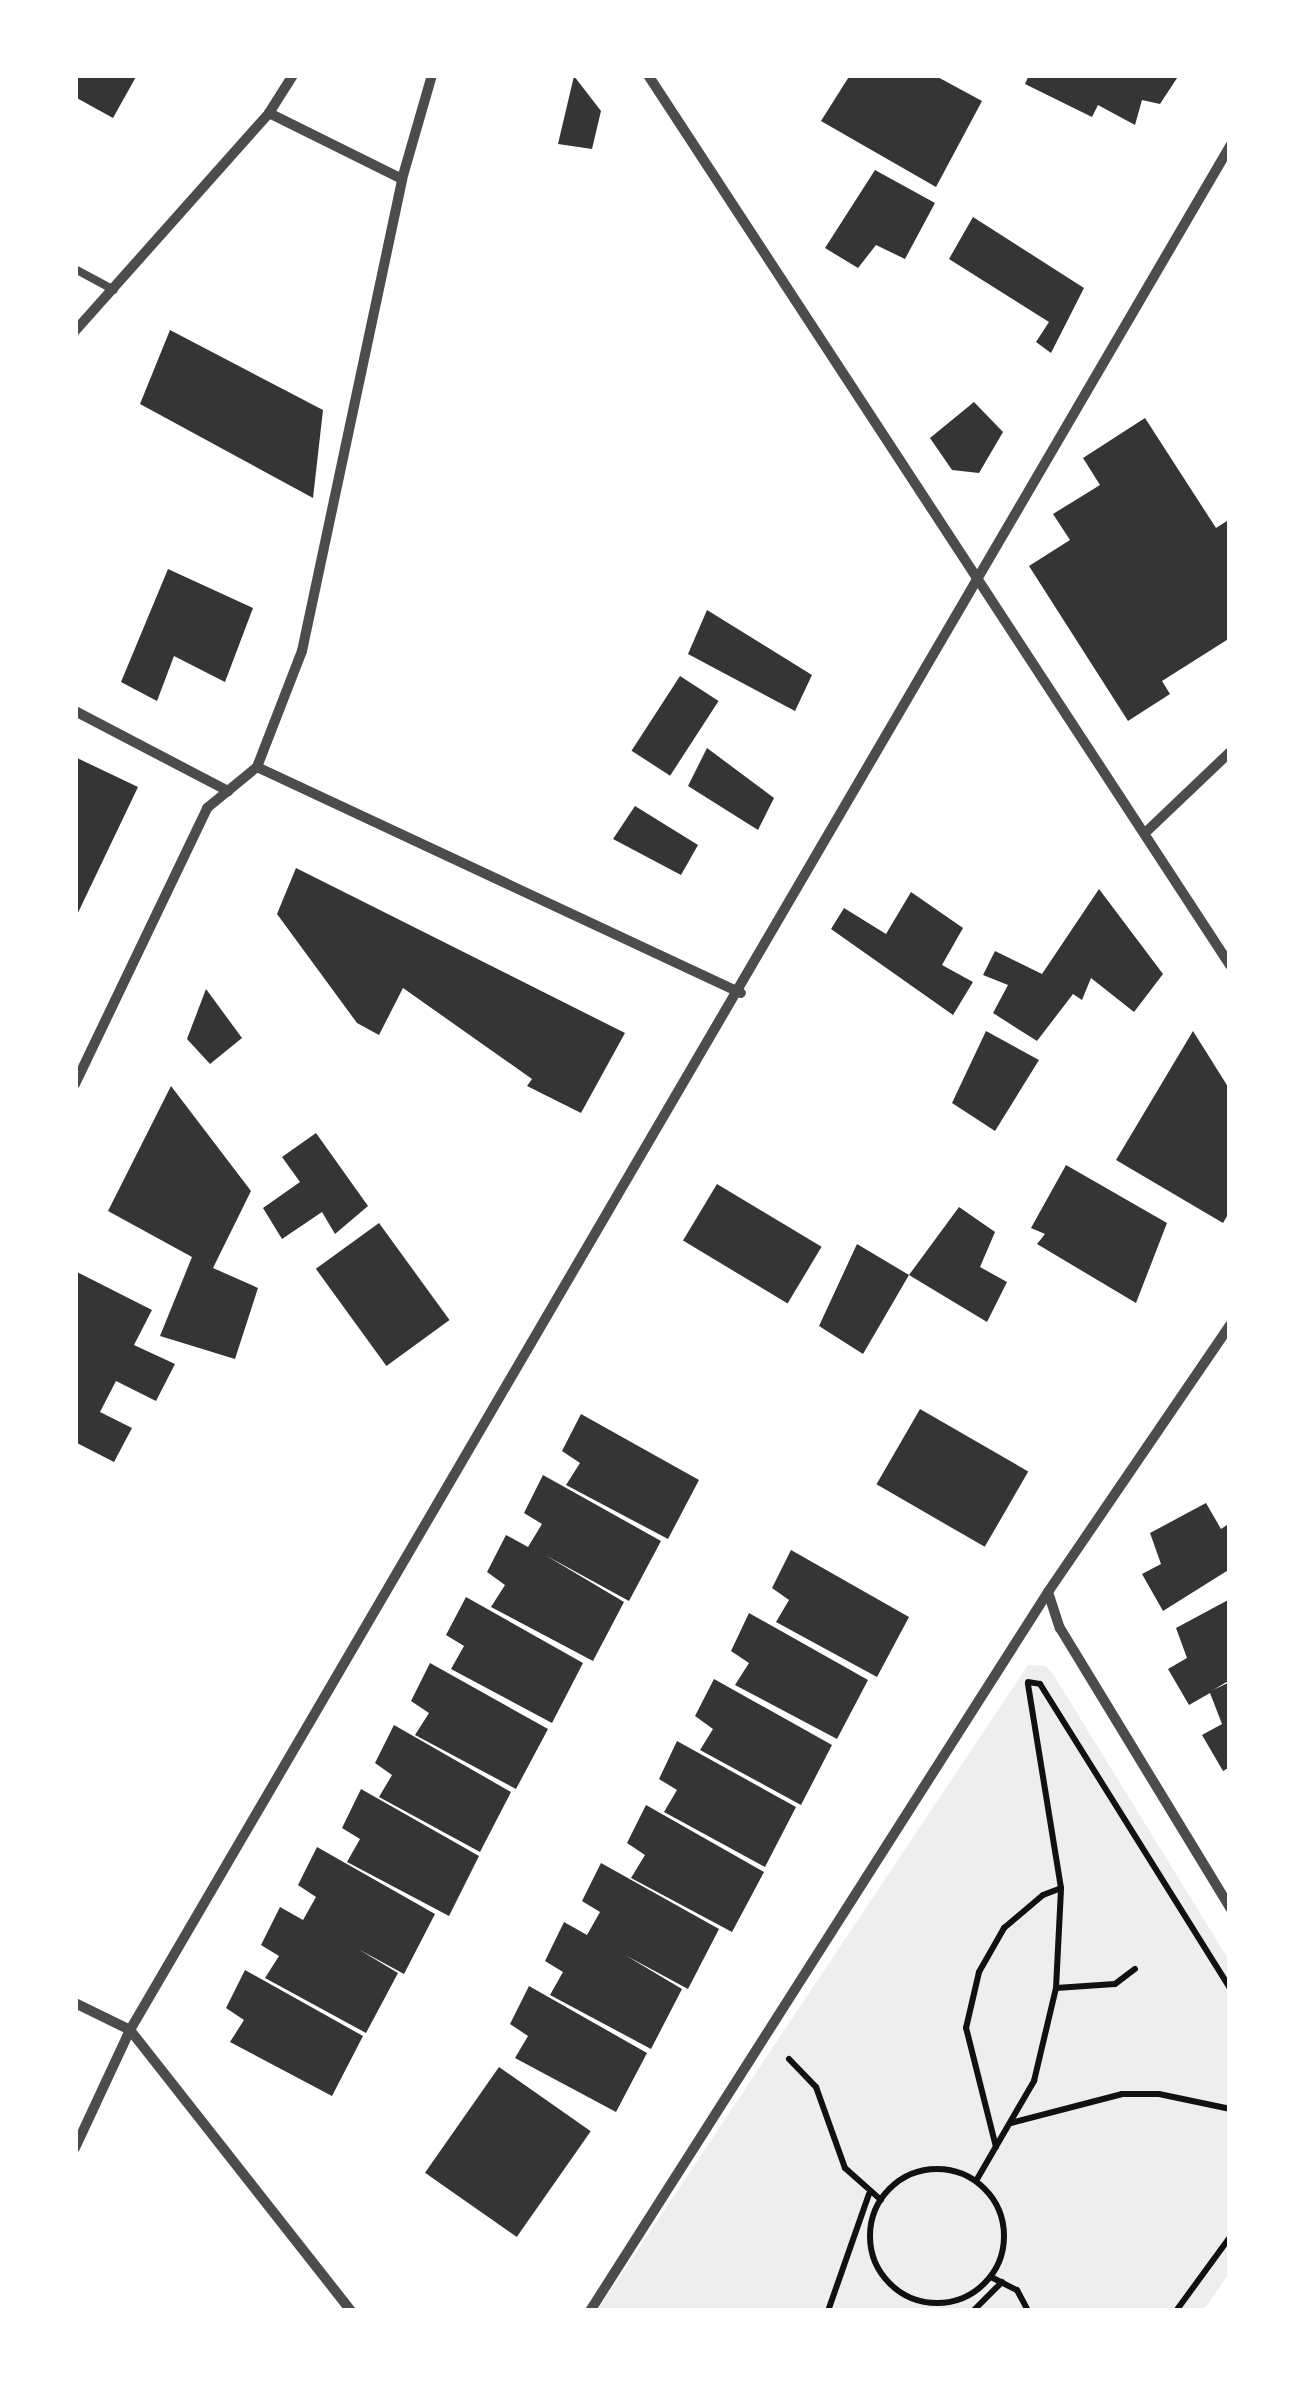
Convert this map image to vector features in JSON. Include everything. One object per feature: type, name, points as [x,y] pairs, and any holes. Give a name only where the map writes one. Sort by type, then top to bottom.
[{"type":"street","points":[[75,331],[269,113],[293,75]]},
{"type":"street","points":[[75,1084],[207,808],[257,766],[306,634],[402,180],[432,75]]},
{"type":"street","points":[[648,75],[1230,965]]},
{"type":"street","points":[[269,113],[402,180]]},
{"type":"street","points":[[75,2148],[130,2030],[741,993],[1230,146]]},
{"type":"street","points":[[75,710],[228,791]]},
{"type":"street","points":[[1146,832],[1230,752]]},
{"type":"street","points":[[257,766],[741,993]]},
{"type":"street","points":[[590,2311],[1048,1592],[1230,1326]]},
{"type":"street","points":[[1048,1592],[1060,1628],[1230,1908]]},
{"type":"street","points":[[75,2003],[130,2030],[351,2311]]},
{"type":"lane","points":[[75,269],[114,290]]},
{"type":"path","points":[[976,2181],[1034,2081],[1056,1988],[1060,1888],[1027,1681],[1040,1684],[1230,1988]]},
{"type":"path","points":[[996,2148],[966,2028],[979,1972],[1004,1928],[1042,1894],[1060,1888]]},
{"type":"path","points":[[1056,1988],[1116,1984],[1135,1969]]},
{"type":"path","points":[[780,2052],[816,2087],[844,2168],[880,2200]]},
{"type":"path","points":[[1010,2123],[1122,2094],[1159,2094],[1230,2109]]},
{"type":"path","points":[[934,2168],[976,2181],[1002,2215],[1002,2257],[991,2276],[954,2301],[930,2302],[889,2284],[870,2243],[880,2200],[895,2184],[934,2168]]},
{"type":"path","points":[[828,2311],[870,2194]]},
{"type":"path","points":[[1176,2311],[1230,2237]]},
{"type":"path","points":[[991,2276],[1017,2290],[1028,2311]]},
{"type":"path","points":[[973,2311],[1002,2282]]},
{"type":"shaded area","points":[[1028,1665],[1046,1666],[1053,1674],[1230,1962],[1230,2272],[1203,2311],[597,2311]]},
{"type":"building","points":[[75,75],[137,75],[113,118],[75,97]]},
{"type":"building","points":[[850,75],[934,75],[982,101],[936,187],[821,121]]},
{"type":"building","points":[[1029,75],[1179,75],[1160,104],[1142,100],[1135,125],[1098,105],[1092,117],[1025,84]]},
{"type":"building","points":[[574,76],[601,111],[592,149],[558,144]]},
{"type":"building","points":[[875,170],[935,203],[905,259],[876,245],[858,268],[825,248]]},
{"type":"building","points":[[973,217],[1084,288],[1051,353],[1036,342],[1049,322],[949,259]]},
{"type":"building","points":[[170,330],[323,410],[313,498],[140,404]]},
{"type":"building","points":[[974,402],[1003,432],[979,473],[952,470],[930,438]]},
{"type":"building","points":[[1145,418],[1216,528],[1230,519],[1230,638],[1162,681],[1170,694],[1128,721],[1029,566],[1070,540],[1053,514],[1100,485],[1083,458]]},
{"type":"building","points":[[168,569],[253,608],[225,682],[174,656],[157,701],[121,682]]},
{"type":"building","points":[[707,610],[812,675],[795,711],[688,654]]},
{"type":"building","points":[[680,676],[719,701],[670,776],[632,751]]},
{"type":"building","points":[[707,748],[774,798],[758,830],[688,786]]},
{"type":"building","points":[[75,757],[138,787],[75,919]]},
{"type":"building","points":[[635,806],[698,845],[681,875],[613,839]]},
{"type":"building","points":[[296,868],[625,1033],[581,1113],[527,1086],[532,1079],[403,988],[379,1035],[357,1023],[277,914]]},
{"type":"building","points":[[1099,889],[1163,974],[1134,1012],[1091,978],[1082,1000],[1073,994],[1037,1041],[993,1013],[1008,985],[983,975],[995,951],[1042,974]]},
{"type":"building","points":[[911,892],[963,928],[942,965],[973,982],[953,1015],[831,929],[844,908],[886,934]]},
{"type":"building","points":[[206,989],[242,1038],[210,1064],[187,1039]]},
{"type":"building","points":[[986,1031],[1039,1060],[995,1131],[952,1103]]},
{"type":"building","points":[[1193,1031],[1230,1090],[1230,1211],[1223,1223],[1116,1160]]},
{"type":"building","points":[[171,1086],[251,1191],[213,1268],[258,1288],[235,1359],[160,1336],[192,1257],[108,1211]]},
{"type":"building","points":[[316,1133],[368,1206],[335,1234],[322,1212],[282,1239],[263,1208],[300,1182],[282,1157]]},
{"type":"building","points":[[1066,1165],[1167,1223],[1136,1303],[1037,1244],[1045,1234],[1031,1228]]},
{"type":"building","points":[[717,1184],[822,1247],[788,1303],[683,1241]]},
{"type":"building","points":[[959,1207],[995,1232],[980,1267],[1007,1282],[987,1322],[909,1275]]},
{"type":"building","points":[[379,1223],[450,1320],[386,1366],[316,1269]]},
{"type":"building","points":[[857,1244],[909,1275],[863,1354],[819,1326]]},
{"type":"building","points":[[75,1271],[152,1310],[134,1345],[175,1364],[156,1401],[116,1381],[100,1412],[132,1428],[114,1462],[75,1442]]},
{"type":"building","points":[[920,1409],[1028,1471],[985,1547],[876,1484]]},
{"type":"building","points":[[581,1414],[699,1480],[668,1539],[566,1485],[580,1463],[562,1451]]},
{"type":"building","points":[[543,1475],[661,1541],[629,1601],[545,1555],[624,1602],[593,1661],[491,1607],[505,1585],[487,1572],[506,1535],[528,1547],[542,1524],[524,1513]]},
{"type":"building","points":[[1206,1503],[1221,1529],[1230,1523],[1230,1569],[1163,1611],[1142,1574],[1161,1564],[1150,1533]]},
{"type":"building","points":[[791,1550],[909,1617],[877,1677],[776,1622],[789,1600],[772,1588]]},
{"type":"building","points":[[466,1597],[583,1663],[552,1723],[451,1669],[464,1646],[446,1635]]},
{"type":"building","points":[[1230,1599],[1230,1680],[1213,1690],[1230,1682],[1230,1767],[1223,1771],[1202,1735],[1222,1724],[1210,1693],[1189,1705],[1168,1669],[1187,1658],[1176,1628]]},
{"type":"building","points":[[749,1613],[868,1680],[837,1739],[735,1685],[749,1663],[731,1651]]},
{"type":"building","points":[[430,1663],[548,1729],[516,1789],[415,1735],[429,1713],[411,1701]]},
{"type":"building","points":[[714,1679],[832,1745],[801,1805],[700,1750],[713,1729],[695,1716]]},
{"type":"building","points":[[394,1725],[511,1792],[480,1852],[379,1797],[392,1775],[375,1763]]},
{"type":"building","points":[[677,1741],[796,1807],[765,1867],[664,1812],[677,1790],[659,1779]]},
{"type":"building","points":[[361,1789],[479,1856],[449,1916],[347,1862],[360,1839],[342,1828]]},
{"type":"building","points":[[646,1805],[764,1872],[732,1932],[631,1878],[645,1855],[627,1843]]},
{"type":"building","points":[[317,1847],[435,1914],[404,1974],[358,1949],[398,1973],[366,2033],[265,1978],[279,1956],[261,1945],[280,1907],[303,1920],[316,1897],[298,1885]]},
{"type":"building","points":[[601,1863],[719,1929],[688,1989],[625,1955],[682,1989],[651,2049],[550,1995],[563,1972],[545,1961],[564,1922],[587,1935],[600,1912],[582,1901]]},
{"type":"building","points":[[245,1970],[363,2036],[332,2096],[230,2042],[244,2020],[226,2008]]},
{"type":"building","points":[[529,1986],[647,2053],[616,2112],[515,2058],[528,2036],[510,2024]]},
{"type":"building","points":[[499,2067],[591,2131],[517,2237],[425,2173]]}]
